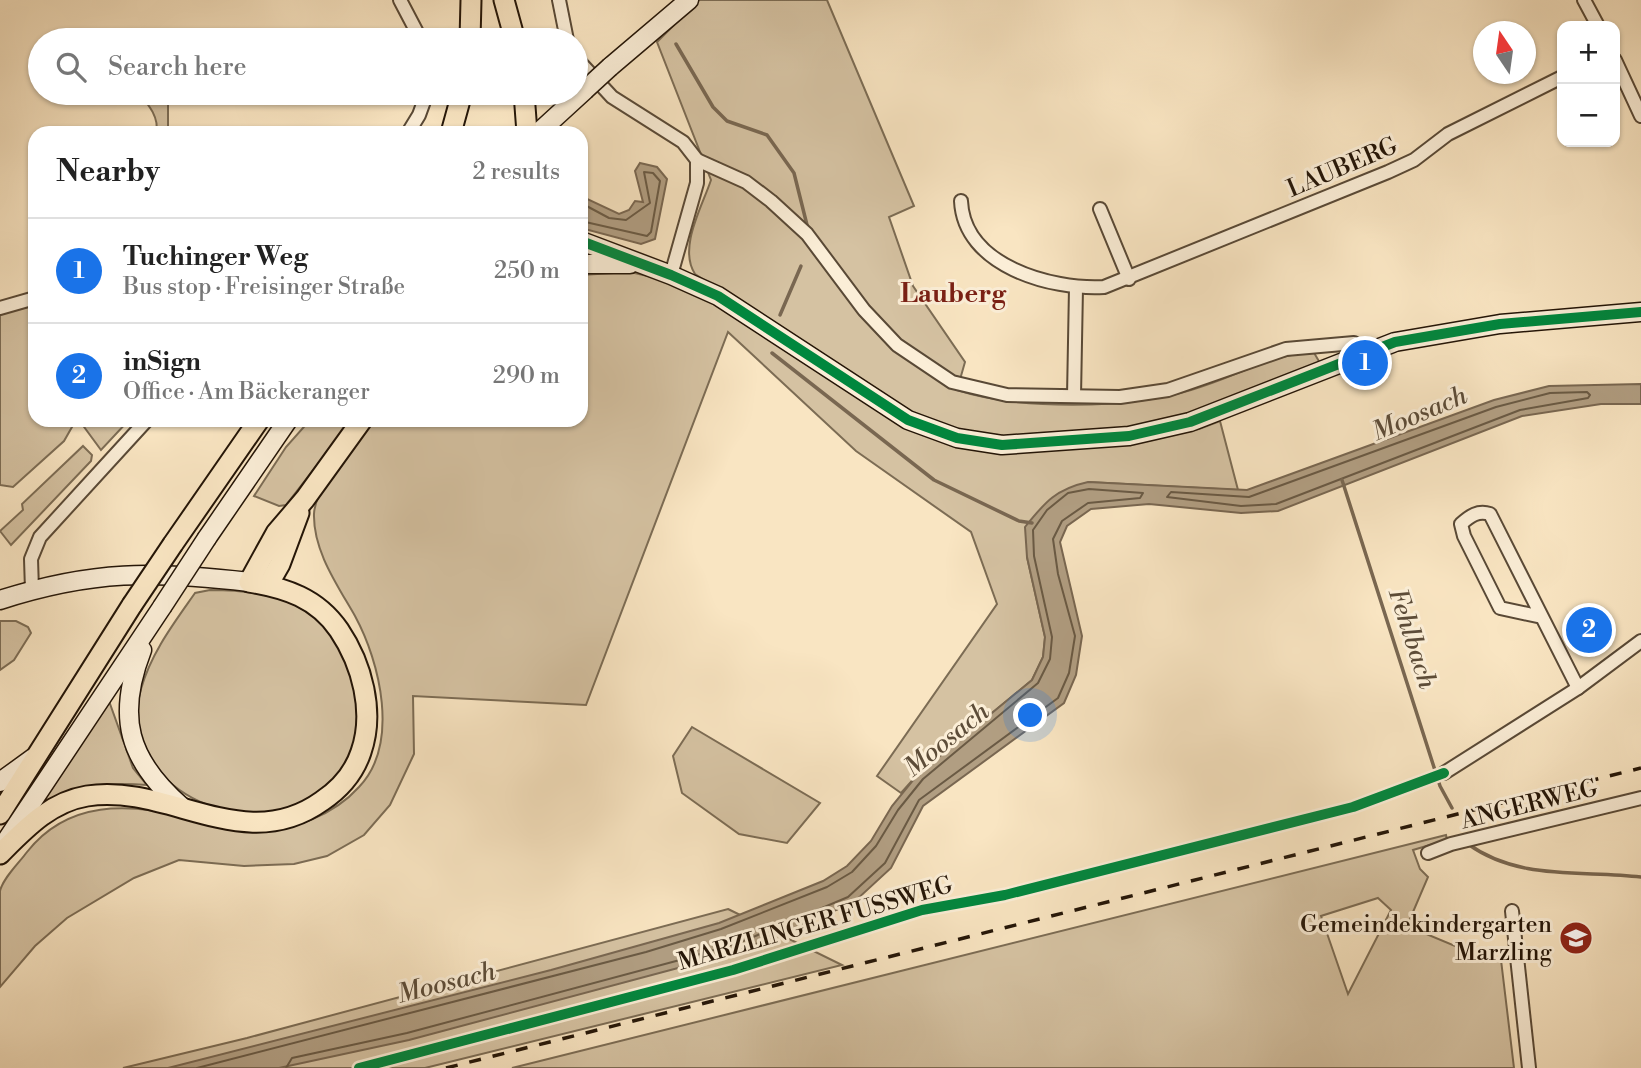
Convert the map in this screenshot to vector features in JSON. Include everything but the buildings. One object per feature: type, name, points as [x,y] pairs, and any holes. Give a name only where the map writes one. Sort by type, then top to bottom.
[{"type":"main road","points":[[470,28],[471,0]]},
{"type":"main road","points":[[504,0],[511,28]]},
{"type":"main road","points":[[588,87],[689,0]]},
{"type":"main road","points":[[453,126],[459,105]]},
{"type":"main road","points":[[525,105],[526,126]]},
{"type":"main road","points":[[546,126],[569,105]]},
{"type":"main road","points":[[588,244],[671,275],[735,306],[908,420],[979,443],[1029,445],[1129,436],[1204,418],[1392,343],[1500,324],[1641,312]]},
{"type":"main road","points":[[588,264],[654,268]]},
{"type":"main road","points":[[0,814],[132,605],[254,427]]},
{"type":"main road","points":[[0,852],[283,427]]},
{"type":"main road","points":[[258,584],[268,545],[357,427]]},
{"type":"main road","points":[[258,584],[288,546],[305,499]]},
{"type":"main road","points":[[0,852],[30,822],[82,797],[121,793],[235,823],[285,819],[337,790],[355,766],[365,737],[366,722],[358,665],[336,625],[306,598],[297,585],[288,546]]},
{"type":"main road","points":[[0,600],[62,582],[119,574],[258,584],[306,598]]},
{"type":"main road","points":[[147,629],[129,685],[129,727],[134,748],[145,769],[182,807]]},
{"type":"main road","points":[[0,782],[36,756]]},
{"type":"street","points":[[400,0],[415,28]]},
{"type":"street","points":[[559,0],[565,28]]},
{"type":"street","points":[[1584,0],[1595,21]]},
{"type":"street","points":[[1620,71],[1641,116]]},
{"type":"street","points":[[588,72],[604,90],[683,142],[697,160],[747,182],[771,201],[807,234],[864,310],[897,345],[952,383],[1007,395],[1120,397],[1168,390],[1286,349],[1354,343]]},
{"type":"street","name":"LAUBERG","points":[[961,201],[962,214],[969,228],[992,256],[1030,276],[1076,288],[1104,287],[1388,172],[1414,160],[1448,134],[1557,80]]},
{"type":"street","points":[[412,126],[422,105]]},
{"type":"street","points":[[671,275],[697,183],[697,160]]},
{"type":"street","points":[[1100,209],[1129,279]]},
{"type":"street","points":[[1074,396],[1076,288]]},
{"type":"street","points":[[0,308],[28,300]]},
{"type":"street","points":[[33,590],[32,559],[40,537],[141,427]]},
{"type":"street","points":[[1542,618],[1500,608],[1464,536],[1461,524],[1479,513],[1490,514],[1578,688]]},
{"type":"street","points":[[1444,773],[1578,688],[1641,641]]},
{"type":"street","name":"ANGERWEG","points":[[1428,853],[1451,844],[1641,798]]},
{"type":"street","points":[[1512,911],[1529,1068]]},
{"type":"shaded area","points":[[699,0],[827,0],[914,206],[889,217],[913,286],[965,362],[957,390],[982,397],[1041,404],[1106,404],[1191,390],[1296,354],[1313,351],[1320,363],[1204,414],[1126,432],[978,441],[926,424],[695,274],[690,264],[690,240],[711,180],[657,42]]},
{"type":"shaded area","points":[[148,105],[168,105],[168,126],[157,126]]},
{"type":"shaded area","points":[[630,272],[670,281],[696,292],[953,441],[1155,437],[1199,429],[1220,421],[1238,490],[1089,482],[1027,557],[1045,637],[1043,657],[1032,680],[918,774],[901,793],[877,776],[997,604],[971,532],[856,451],[728,332],[586,705],[413,696],[414,754],[390,805],[364,835],[327,856],[294,864],[244,866],[179,860],[134,878],[67,918],[35,946],[0,987],[0,891],[27,852],[43,835],[61,823],[80,814],[121,808],[165,812],[237,830],[268,831],[311,820],[337,806],[359,787],[372,769],[379,749],[382,703],[372,656],[364,635],[322,555],[314,514],[321,491],[367,427],[588,427],[588,275]]},
{"type":"shaded area","points":[[28,307],[28,427],[72,427],[64,441],[13,487],[0,485],[0,314]]},
{"type":"shaded area","points":[[84,427],[122,427],[101,450]]},
{"type":"shaded area","points":[[304,427],[347,427],[286,505],[279,506],[254,496],[286,447]]},
{"type":"shaded area","points":[[83,446],[92,455],[91,461],[11,545],[0,531],[23,510],[22,504]]},
{"type":"shaded area","points":[[210,590],[250,592],[288,602],[319,622],[332,636],[343,655],[352,677],[357,705],[353,766],[333,787],[303,806],[269,814],[234,813],[200,802],[171,783],[149,757],[138,726],[141,689],[145,676],[164,639],[195,593]]},
{"type":"shaded area","points":[[0,621],[16,621],[28,627],[31,633],[14,660],[0,670]]},
{"type":"shaded area","points":[[109,701],[133,768],[147,785],[94,786],[43,802]]},
{"type":"shaded area","points":[[692,727],[820,803],[787,843],[739,834],[682,793],[673,756]]},
{"type":"shaded area","points":[[1446,835],[1447,840],[1413,850],[1420,869],[1428,877],[1407,926],[1491,961],[1501,960],[1514,1068],[512,1068]],"holes":[[[1378,898],[1391,910],[1348,994],[1321,916]]]},
{"type":"shaded area","points":[[728,909],[842,965],[425,1068],[123,1068],[247,1038]]},
{"type":"water","points":[[640,163],[657,167],[667,179],[655,239],[641,244],[588,230],[588,199],[619,214],[629,210],[635,201],[643,202],[635,171]]},
{"type":"water","points":[[1641,384],[1641,404],[1601,404],[1522,416],[1278,511],[1241,513],[1149,504],[1091,509],[1067,526],[1060,542],[1082,636],[1076,675],[1064,703],[923,806],[891,868],[853,903],[749,947],[409,1040],[279,1068],[168,1068],[551,970],[719,923],[823,881],[847,866],[871,841],[892,806],[918,774],[1032,680],[1043,657],[1045,637],[1027,557],[1025,527],[1045,504],[1067,488],[1088,482],[1247,490],[1494,400],[1549,386]]},
{"type":"waterway","points":[[676,44],[713,107],[727,121],[767,135],[794,173],[808,229]]},
{"type":"waterway","points":[[780,315],[801,266]]},
{"type":"waterway","points":[[772,353],[934,480],[1019,521],[1032,523]]},
{"type":"waterway","name":"Fehlbach","points":[[1342,480],[1440,786],[1452,808]]},
{"type":"waterway","name":"Fehlbach","points":[[1468,844],[1488,856],[1530,869],[1641,877]]},
{"type":"railway","points":[[446,1068],[1641,768]]},
{"type":"cycle path","points":[[588,244],[718,296],[908,420],[957,438],[1002,445],[1129,436],[1190,422],[1395,342],[1500,324],[1641,312]]},
{"type":"cycle path","name":"MARZLINGER FUSSWEG","points":[[359,1068],[733,970],[922,910],[1005,895],[1353,807],[1444,773]]},
{"type":"place","name":"Tuchinger Weg","points":[[1365,363]]},
{"type":"place","name":"inSign","points":[[1589,630]]},
{"type":"place","name":"Gemeindekindergarten Marzling","points":[[1576,938]]},
{"type":"district","name":"Lauberg","points":[[953,293]]},
{"type":"water label","name":"Moosach","points":[[1419,413]]},
{"type":"water label","name":"Moosach","points":[[946,739]]},
{"type":"water label","name":"Moosach","points":[[446,982]]}]
